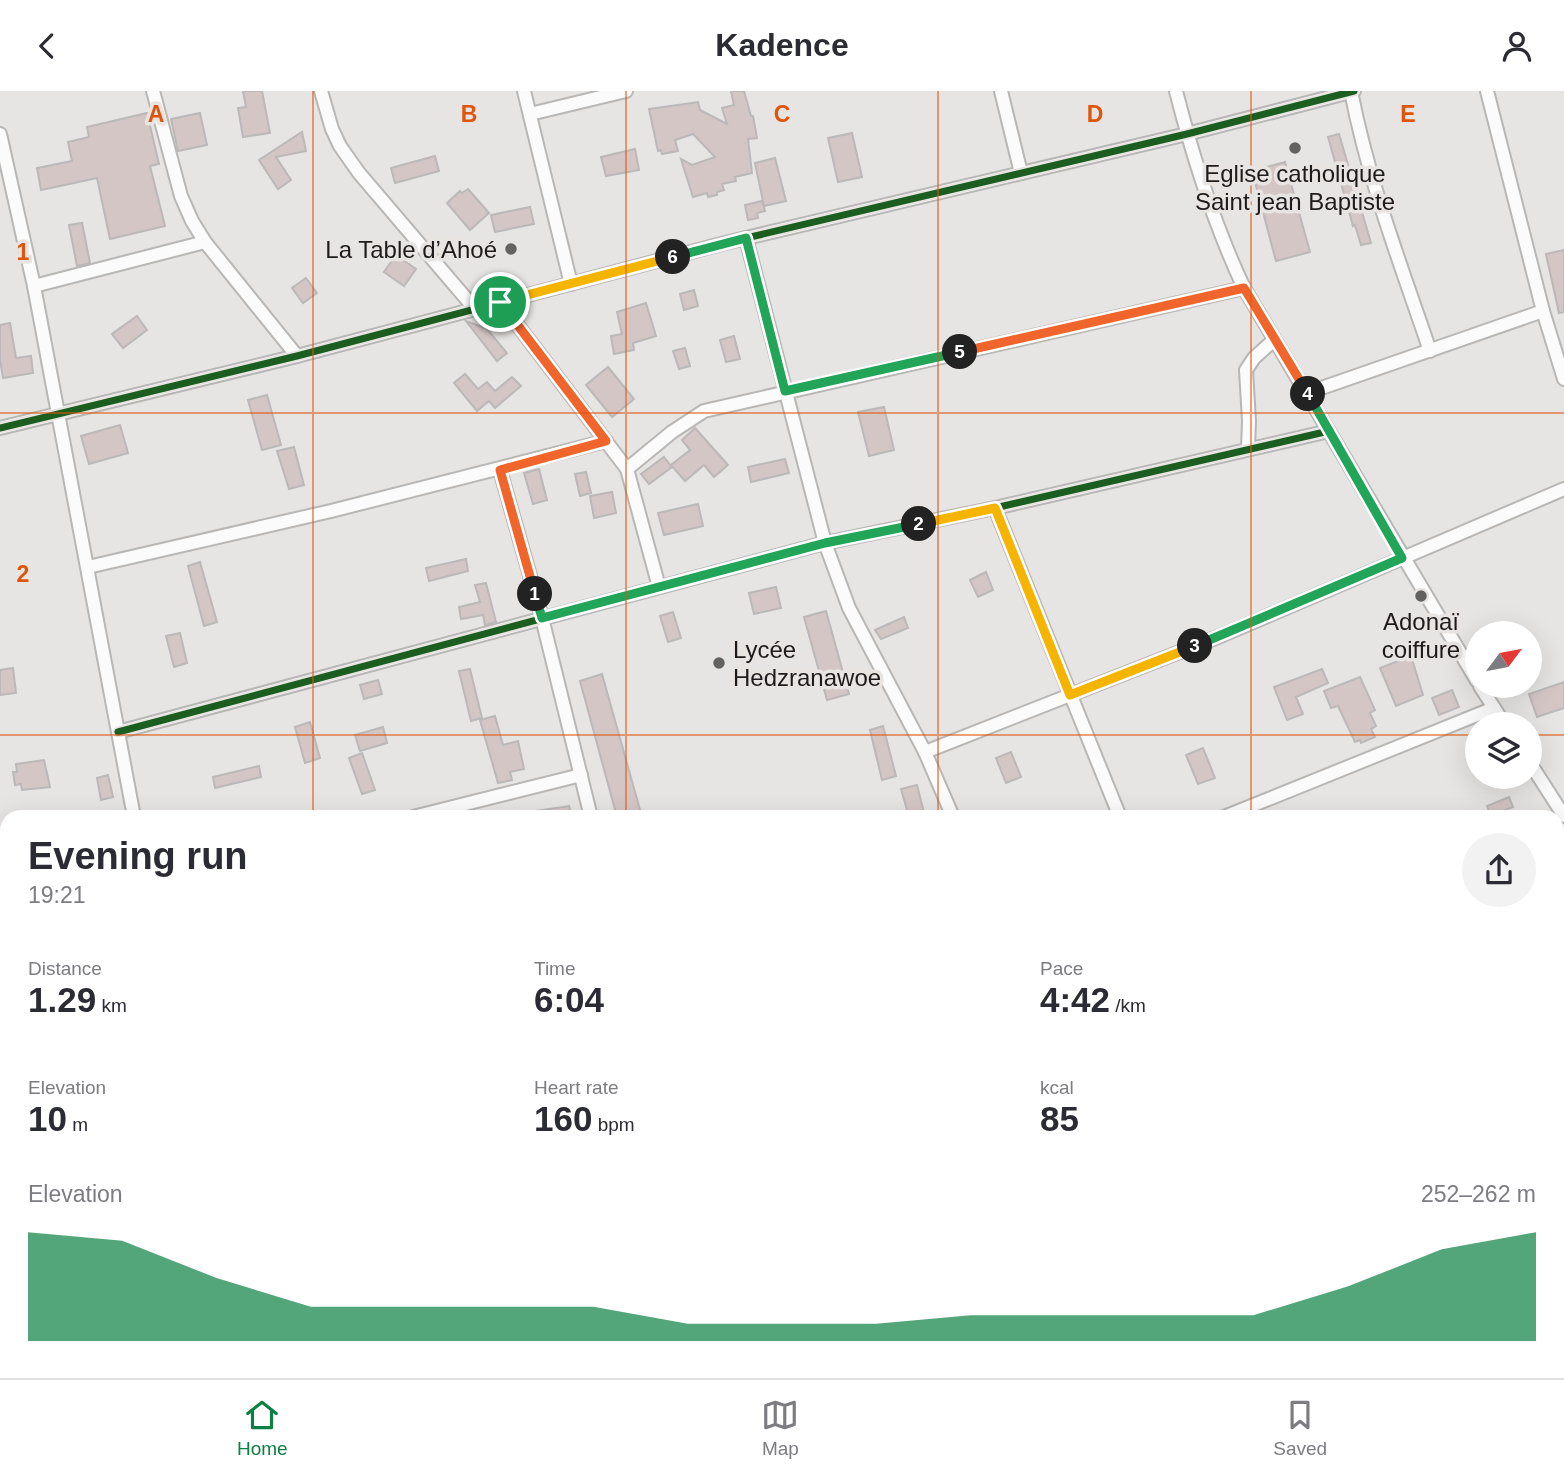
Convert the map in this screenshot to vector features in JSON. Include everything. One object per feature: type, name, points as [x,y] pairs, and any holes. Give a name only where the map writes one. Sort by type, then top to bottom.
[{"type":"street","points":[[153,91],[181,196],[192,221],[205,242],[297,356]]},
{"type":"street","points":[[321,91],[331,129],[359,173],[475,309]]},
{"type":"street","points":[[524,91],[570,283]]},
{"type":"street","points":[[530,114],[626,91]]},
{"type":"street","points":[[1001,91],[1021,173]]},
{"type":"street","points":[[1176,91],[1187,134],[1244,288],[1465,661]]},
{"type":"street","points":[[0,428],[59,416],[297,356],[746,238],[1187,134],[1352,91],[1360,137],[1430,351]]},
{"type":"street","points":[[1487,91],[1543,311],[1564,379]]},
{"type":"street","points":[[0,134],[34,286],[133,810]]},
{"type":"street","points":[[746,238],[825,543],[849,608],[925,752],[950,810]]},
{"type":"street","points":[[34,286],[205,242]]},
{"type":"street","points":[[627,469],[672,432],[704,411],[1244,288]]},
{"type":"street","points":[[500,302],[627,469],[659,587]]},
{"type":"street","points":[[1307,393],[1543,311]]},
{"type":"street","points":[[1248,448],[1250,421],[1245,370],[1274,340]]},
{"type":"street","points":[[118,732],[825,543],[995,508],[1329,431]]},
{"type":"street","points":[[88,567],[500,470],[606,441]]},
{"type":"street","points":[[500,470],[542,618],[590,810]]},
{"type":"street","points":[[925,752],[1223,635],[1564,489]]},
{"type":"street","points":[[995,508],[1117,810]]},
{"type":"street","points":[[1488,698],[1496,712]]},
{"type":"street","points":[[1241,810],[1494,708]]},
{"type":"street","points":[[441,810],[580,775]]},
{"type":"street","points":[[1542,782],[1560,810]]},
{"type":"building","points":[[243,91],[262,91],[270,133],[243,137],[238,108],[246,107]]},
{"type":"building","points":[[731,91],[744,91],[753,116],[757,138],[748,139],[752,173],[722,184],[724,190],[717,192],[717,195],[708,197],[707,193],[693,197],[681,159],[692,165],[715,157],[693,134],[675,140],[678,151],[662,154],[661,150],[658,151],[649,109],[698,102],[700,110],[727,124],[722,108],[734,105]]},
{"type":"building","points":[[147,113],[159,164],[150,166],[165,226],[110,239],[97,178],[41,190],[37,168],[72,161],[68,142],[89,137],[87,127]]},
{"type":"building","points":[[200,113],[207,145],[178,151],[171,119]]},
{"type":"building","points":[[302,132],[306,151],[276,157],[291,180],[278,189],[259,160]]},
{"type":"building","points":[[852,133],[862,177],[838,182],[828,138]]},
{"type":"building","points":[[1339,134],[1371,243],[1361,245],[1355,225],[1353,226],[1328,137]]},
{"type":"building","points":[[635,149],[639,170],[606,176],[601,157]]},
{"type":"building","points":[[435,156],[439,171],[395,183],[391,168]]},
{"type":"building","points":[[775,158],[786,201],[764,206],[755,163]]},
{"type":"building","points":[[1285,162],[1310,252],[1276,261],[1252,171]]},
{"type":"building","points":[[468,189],[489,213],[470,230],[447,203],[460,191],[462,193]]},
{"type":"building","points":[[762,201],[765,211],[757,213],[758,218],[748,220],[745,205]]},
{"type":"building","points":[[530,207],[534,224],[495,232],[491,215]]},
{"type":"building","points":[[82,223],[90,263],[77,266],[69,225]]},
{"type":"building","points":[[1564,250],[1564,312],[1559,313],[1546,254]]},
{"type":"building","points":[[396,255],[416,269],[404,286],[384,272]]},
{"type":"building","points":[[306,278],[317,293],[303,303],[292,288]]},
{"type":"building","points":[[694,290],[698,306],[684,310],[680,294]]},
{"type":"building","points":[[646,303],[656,336],[633,343],[634,350],[614,354],[611,336],[622,334],[617,312]]},
{"type":"building","points":[[137,316],[147,330],[123,348],[112,334]]},
{"type":"building","points":[[466,321],[487,329],[507,353],[497,361]]},
{"type":"building","points":[[10,323],[16,358],[31,356],[33,373],[3,378],[0,325]]},
{"type":"building","points":[[734,336],[740,359],[726,362],[720,340]]},
{"type":"building","points":[[685,348],[690,366],[679,369],[673,351]]},
{"type":"building","points":[[608,367],[634,399],[612,417],[586,385]]},
{"type":"building","points":[[465,374],[478,389],[487,382],[495,391],[512,377],[521,386],[495,408],[489,401],[477,411],[454,383]]},
{"type":"building","points":[[267,395],[281,445],[262,450],[248,400]]},
{"type":"building","points":[[884,407],[894,450],[869,456],[858,412]]},
{"type":"building","points":[[120,425],[128,453],[89,464],[81,436]]},
{"type":"building","points":[[695,428],[728,465],[714,477],[704,465],[685,481],[671,465],[690,450],[682,440]]},
{"type":"building","points":[[294,447],[304,485],[289,489],[277,451]]},
{"type":"building","points":[[664,457],[672,467],[649,484],[641,474]]},
{"type":"building","points":[[785,459],[789,473],[751,482],[748,467]]},
{"type":"building","points":[[539,469],[547,500],[533,504],[524,473]]},
{"type":"building","points":[[586,472],[591,493],[580,496],[575,474]]},
{"type":"building","points":[[612,492],[616,513],[594,518],[590,496]]},
{"type":"building","points":[[698,504],[703,526],[664,535],[658,513]]},
{"type":"building","points":[[466,559],[468,571],[429,581],[426,568]]},
{"type":"building","points":[[200,562],[217,622],[204,626],[188,566]]},
{"type":"building","points":[[986,572],[993,590],[978,597],[970,580]]},
{"type":"building","points":[[486,583],[496,622],[485,625],[483,615],[461,619],[459,607],[480,602],[475,585]]},
{"type":"building","points":[[776,587],[781,608],[754,614],[749,593]]},
{"type":"building","points":[[826,611],[849,694],[827,700],[804,617]]},
{"type":"building","points":[[673,612],[681,638],[668,642],[660,616]]},
{"type":"building","points":[[904,617],[908,628],[881,639],[875,630]]},
{"type":"building","points":[[180,633],[187,663],[174,667],[166,636]]},
{"type":"building","points":[[1411,656],[1423,695],[1396,706],[1380,668]]},
{"type":"building","points":[[13,668],[16,693],[0,695],[0,670]]},
{"type":"building","points":[[470,669],[482,718],[471,721],[459,671]]},
{"type":"building","points":[[1322,669],[1328,683],[1296,697],[1303,714],[1287,720],[1274,687]]},
{"type":"building","points":[[602,674],[640,810],[615,810],[580,681]]},
{"type":"building","points":[[1360,677],[1375,710],[1370,713],[1376,726],[1371,729],[1375,737],[1361,743],[1360,740],[1355,742],[1338,706],[1331,708],[1324,691]]},
{"type":"building","points":[[378,680],[382,694],[364,699],[360,685]]},
{"type":"building","points":[[1564,682],[1564,708],[1542,715],[1542,712],[1535,712],[1530,698],[1542,698],[1542,690]]},
{"type":"building","points":[[1452,690],[1459,707],[1439,715],[1432,698]]},
{"type":"building","points":[[495,716],[503,745],[518,741],[524,769],[510,772],[512,780],[498,783],[480,720]]},
{"type":"building","points":[[310,722],[320,758],[305,763],[295,727]]},
{"type":"building","points":[[883,726],[896,776],[882,780],[870,730]]},
{"type":"building","points":[[383,727],[387,743],[360,751],[355,735]]},
{"type":"building","points":[[1203,748],[1215,778],[1198,784],[1186,755]]},
{"type":"building","points":[[1011,752],[1021,777],[1006,783],[996,758]]},
{"type":"building","points":[[362,753],[375,790],[362,794],[349,758]]},
{"type":"building","points":[[44,760],[50,787],[22,790],[21,784],[15,785],[13,772],[17,772],[16,764]]},
{"type":"building","points":[[259,766],[261,777],[215,788],[213,777]]},
{"type":"building","points":[[108,775],[113,797],[101,800],[97,778]]},
{"type":"building","points":[[917,785],[923,810],[907,810],[901,789]]},
{"type":"building","points":[[1509,797],[1513,807],[1489,810],[1487,806]]},
{"type":"building","points":[[569,806],[570,810],[542,810]]},
{"type":"cycle path","points":[[0,428],[297,356],[725,243],[1187,134],[1354,91]]},
{"type":"cycle path","points":[[118,732],[825,543],[995,508],[1329,431]]},
{"type":"place","name":"Eglise catholique Saint jean Baptiste","points":[[1295,148]]},
{"type":"place","name":"La Table d’Ahoé","points":[[511,249]]},
{"type":"place","name":"Adonaï coiffure","points":[[1421,596]]},
{"type":"place","name":"Lycée Hedzranawoe","points":[[719,663]]},
{"type":"route","points":[[746,238],[785,391],[1244,288],[1402,558],[1223,635],[1070,695],[995,508],[825,543],[542,618],[500,470],[606,441],[500,302],[746,238]]}]
